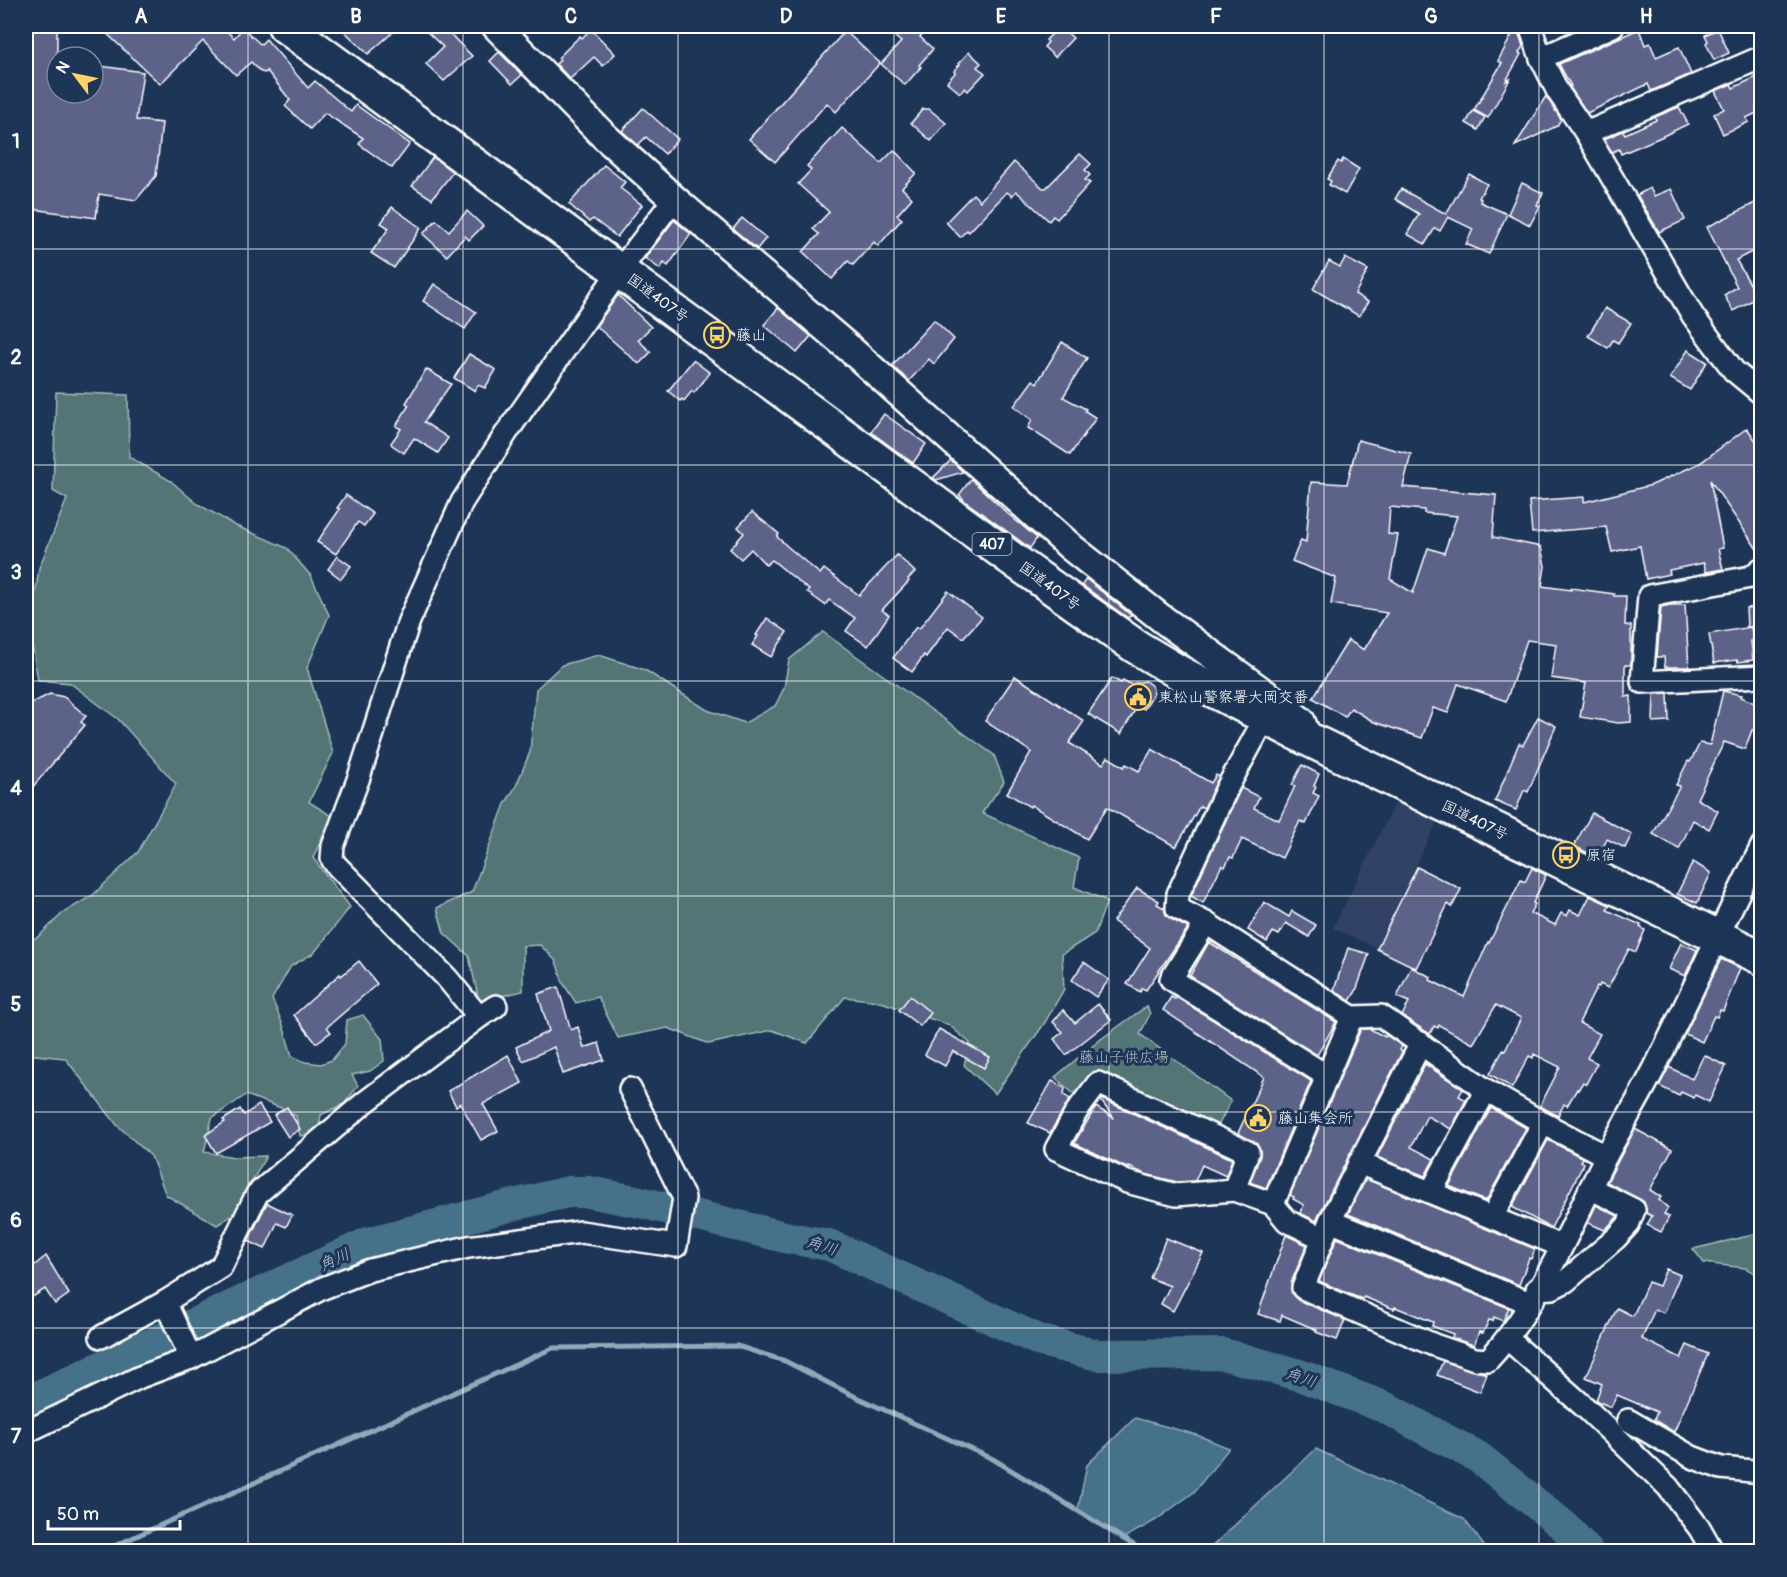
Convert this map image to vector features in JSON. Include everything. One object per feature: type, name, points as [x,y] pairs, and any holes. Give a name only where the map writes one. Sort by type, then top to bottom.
[{"type":"highway","name":"国道407号","points":[[285,26],[1093,618],[1180,673],[1265,718],[1761,958]]},
{"type":"street","points":[[496,26],[603,135],[674,199],[850,350],[1072,548],[1161,618],[1293,714],[1301,721],[1308,739]]},
{"type":"street","points":[[1530,26],[1540,58],[1558,92],[1586,133],[1693,316],[1734,371],[1761,394]]},
{"type":"street","points":[[1540,58],[1612,26]]},
{"type":"street","points":[[1586,133],[1761,57]]},
{"type":"street","points":[[101,1337],[165,1302],[221,1267],[257,1194],[364,1104],[488,1012],[446,977],[336,865],[332,859],[333,846],[359,777],[409,621],[462,502],[507,432],[620,270],[674,199]]},
{"type":"street","points":[[1761,568],[1751,577],[1649,596],[1642,682],[1761,676]]},
{"type":"street","points":[[1265,718],[1227,788],[1178,894],[1177,908],[1206,923],[1352,1017],[1381,1016],[1486,1090],[1606,1156]]},
{"type":"street","points":[[1421,1043],[1326,1230],[1303,1288],[1434,1345],[1475,1359],[1488,1360],[1508,1339],[1561,1246],[1606,1156],[1656,1065],[1761,846]]},
{"type":"street","points":[[1206,923],[1171,979],[1327,1076]]},
{"type":"street","points":[[1273,1204],[1352,1017]]},
{"type":"street","points":[[1234,1190],[1248,1152],[1098,1083],[1077,1111],[1056,1149],[1127,1182],[1176,1195],[1234,1190],[1273,1204],[1287,1221],[1326,1230],[1534,1296],[1566,1281],[1628,1225],[1634,1210],[1590,1188]]},
{"type":"street","points":[[26,1432],[140,1377],[191,1358],[322,1288],[369,1270],[468,1247],[581,1232],[676,1246],[684,1198],[630,1089]]},
{"type":"street","points":[[1431,1192],[1486,1090]]},
{"type":"street","points":[[1492,1217],[1543,1123]]},
{"type":"street","points":[[1359,1163],[1561,1246]]},
{"type":"street","points":[[165,1302],[191,1358]]},
{"type":"street","points":[[1508,1339],[1589,1411],[1668,1487],[1700,1529],[1713,1551]]},
{"type":"street","points":[[1628,1420],[1692,1456],[1721,1468],[1761,1472]]},
{"type":"shaded area","points":[[1397,799],[1438,820],[1376,948],[1333,928]]},
{"type":"shaded area","points":[[1135,1418],[1197,1435],[1229,1448],[1194,1492],[1156,1520],[1124,1538],[1078,1509],[1087,1465]]},
{"type":"shaded area","points":[[1316,1449],[1464,1519],[1488,1551],[1207,1551]]},
{"type":"green space","points":[[56,392],[128,395],[129,457],[171,481],[196,503],[234,525],[287,548],[311,576],[329,615],[307,668],[333,753],[309,802],[332,816],[313,858],[350,907],[314,953],[291,966],[272,999],[292,1056],[305,1062],[321,1064],[332,1060],[345,1044],[347,1020],[363,1015],[382,1039],[384,1061],[370,1071],[352,1075],[358,1086],[344,1104],[321,1115],[318,1133],[300,1136],[296,1116],[284,1109],[246,1095],[212,1118],[204,1152],[234,1157],[266,1156],[234,1214],[217,1225],[166,1195],[151,1156],[117,1125],[65,1058],[26,1054],[26,943],[38,937],[63,913],[93,895],[138,852],[176,784],[118,719],[70,683],[38,680],[30,632],[39,568],[67,499],[53,491]]},
{"type":"green space","points":[[823,632],[994,755],[1004,782],[982,813],[1079,858],[1074,887],[1107,901],[1095,933],[1062,954],[1064,989],[1044,1024],[995,1094],[964,1065],[970,1043],[949,1025],[878,1001],[845,997],[807,1043],[772,1030],[709,1044],[668,1028],[618,1038],[598,997],[576,1003],[563,983],[556,961],[540,945],[523,946],[523,991],[479,1001],[469,956],[444,933],[437,908],[472,892],[505,804],[516,786],[530,752],[536,689],[562,665],[599,655],[645,670],[707,710],[745,723],[775,706],[784,688],[789,660]]},
{"type":"green space","name":"藤山子供広場","points":[[1147,1006],[1150,1014],[1140,1034],[1231,1101],[1218,1126],[1213,1129],[1097,1076],[1077,1097],[1055,1077],[1101,1039]]},
{"type":"green space","points":[[1761,1235],[1761,1276],[1745,1268],[1704,1263],[1693,1249]]},
{"type":"building","points":[[26,26],[57,26],[57,45],[45,45],[45,105],[105,105],[105,67],[143,72],[136,120],[162,123],[156,176],[136,200],[99,194],[96,218],[26,208]]},
{"type":"building","points":[[99,26],[221,26],[234,38],[243,28],[261,44],[266,39],[308,88],[315,81],[351,112],[356,105],[410,144],[392,168],[359,144],[363,138],[325,113],[310,129],[285,106],[290,100],[267,71],[261,72],[251,62],[236,75],[203,41],[160,84]]},
{"type":"building","points":[[339,26],[400,26],[368,54]]},
{"type":"building","points":[[421,26],[442,26],[472,56],[444,81],[426,64],[443,47]]},
{"type":"building","points":[[883,26],[930,26],[920,37],[933,49],[905,85],[881,64],[901,42]]},
{"type":"building","points":[[1060,26],[1073,38],[1055,57],[1044,47],[1048,42],[1046,40]]},
{"type":"building","points":[[591,29],[615,54],[603,66],[594,57],[570,79],[556,64],[560,60],[558,58],[580,36],[582,38]]},
{"type":"building","points":[[1639,29],[1645,45],[1650,43],[1656,57],[1679,47],[1691,74],[1651,91],[1648,84],[1587,113],[1569,86],[1571,86],[1559,64]]},
{"type":"building","points":[[1718,29],[1729,53],[1714,60],[1705,35]]},
{"type":"building","points":[[845,31],[880,63],[836,112],[827,103],[775,162],[749,139]]},
{"type":"building","points":[[1514,31],[1519,34],[1523,46],[1519,53],[1521,54],[1488,118],[1474,110],[1502,63],[1498,61]]},
{"type":"building","points":[[499,52],[522,75],[512,84],[490,61]]},
{"type":"building","points":[[969,52],[981,63],[977,67],[985,73],[968,91],[965,88],[960,93],[947,82]]},
{"type":"building","points":[[1761,75],[1761,111],[1746,118],[1749,122],[1723,134],[1714,114],[1724,109],[1715,91],[1731,84],[1733,88]]},
{"type":"building","points":[[1546,96],[1561,119],[1557,126],[1515,146]]},
{"type":"building","points":[[1679,107],[1688,124],[1661,137],[1621,154],[1619,149],[1612,152],[1604,139],[1623,131],[1625,134]]},
{"type":"building","points":[[643,108],[678,139],[665,154],[646,137],[638,145],[622,131]]},
{"type":"building","points":[[923,109],[929,109],[946,123],[931,141],[911,123]]},
{"type":"building","points":[[1473,111],[1485,117],[1478,130],[1466,123]]},
{"type":"building","points":[[842,128],[881,163],[894,150],[916,173],[902,188],[912,198],[897,215],[902,219],[878,246],[874,242],[853,265],[848,261],[832,279],[803,252],[819,234],[813,229],[829,212],[798,184],[811,170],[807,166]]},
{"type":"building","points":[[1080,154],[1091,164],[1085,170],[1090,175],[1085,180],[1090,183],[1057,219],[1053,216],[1049,221],[1016,191],[1012,196],[1007,192],[969,232],[967,230],[960,237],[946,222],[973,194],[980,201],[1014,162],[1043,188],[1046,188]]},
{"type":"building","points":[[433,157],[453,172],[432,199],[412,186]]},
{"type":"building","points":[[1343,159],[1359,169],[1345,194],[1329,185],[1331,181],[1327,179],[1338,161],[1341,163]]},
{"type":"building","points":[[604,165],[625,182],[620,188],[642,205],[617,237],[593,219],[589,222],[569,204]]},
{"type":"building","points":[[1469,174],[1487,184],[1479,198],[1480,202],[1507,214],[1489,254],[1466,244],[1473,229],[1448,217],[1440,231],[1435,228],[1425,244],[1407,234],[1419,214],[1395,199],[1401,189],[1446,214]]},
{"type":"building","points":[[1522,183],[1543,193],[1537,205],[1540,206],[1530,225],[1508,214]]},
{"type":"building","points":[[1650,188],[1654,196],[1671,189],[1685,220],[1659,232],[1637,195]]},
{"type":"building","points":[[1761,200],[1761,247],[1736,260],[1758,297],[1733,311],[1724,295],[1737,287],[1707,227]]},
{"type":"building","points":[[392,207],[421,228],[394,268],[371,253],[389,228],[381,223]]},
{"type":"building","points":[[467,211],[483,226],[469,240],[465,236],[447,256],[423,234],[436,220],[449,231]]},
{"type":"building","points":[[742,218],[766,238],[757,249],[733,229]]},
{"type":"building","points":[[674,220],[691,234],[668,266],[664,263],[660,269],[645,258]]},
{"type":"building","points":[[1345,258],[1368,270],[1355,294],[1368,302],[1359,316],[1313,289],[1329,261],[1340,267]]},
{"type":"building","points":[[434,284],[476,312],[465,329],[423,301]]},
{"type":"building","points":[[618,295],[651,327],[638,340],[651,352],[639,364],[596,326]]},
{"type":"building","points":[[778,308],[811,336],[797,353],[764,325]]},
{"type":"building","points":[[1605,308],[1631,323],[1618,343],[1613,340],[1608,348],[1588,336]]},
{"type":"building","points":[[934,320],[954,339],[934,364],[929,359],[909,381],[892,366]]},
{"type":"building","points":[[1062,342],[1087,358],[1063,397],[1086,409],[1085,411],[1096,418],[1070,455],[1028,428],[1032,420],[1014,406],[1033,380],[1037,383]]},
{"type":"building","points":[[1688,350],[1707,362],[1690,390],[1670,378]]},
{"type":"building","points":[[469,354],[496,370],[485,388],[478,385],[475,391],[454,378]]},
{"type":"building","points":[[693,360],[710,373],[694,393],[692,391],[684,401],[682,399],[680,401],[668,391]]},
{"type":"building","points":[[426,369],[451,384],[424,422],[448,438],[438,453],[414,438],[404,453],[391,443],[401,429],[396,426],[409,405],[406,403]]},
{"type":"building","points":[[884,414],[926,444],[913,463],[871,432]]},
{"type":"building","points":[[1747,428],[1761,448],[1761,555],[1710,480],[1723,548],[1718,549],[1723,569],[1706,572],[1704,563],[1669,570],[1670,574],[1646,579],[1640,546],[1612,552],[1606,527],[1532,533],[1529,501],[1584,497],[1584,502],[1652,485],[1700,463]]},
{"type":"building","points":[[1358,440],[1411,454],[1403,487],[1496,495],[1493,537],[1541,547],[1545,566],[1542,586],[1626,596],[1625,625],[1631,626],[1631,665],[1625,665],[1625,697],[1631,696],[1631,722],[1618,723],[1580,717],[1586,683],[1551,678],[1556,644],[1527,640],[1506,701],[1458,684],[1448,713],[1433,708],[1422,738],[1374,722],[1351,708],[1345,717],[1313,698],[1348,640],[1364,650],[1387,613],[1331,604],[1336,578],[1292,561],[1301,540],[1306,542],[1311,482],[1347,484]],"holes":[[[1390,507],[1424,510],[1424,513],[1457,516],[1444,553],[1428,548],[1413,593],[1390,579],[1398,535],[1388,534]]]},
{"type":"building","points":[[951,460],[963,472],[936,480],[933,478]]},
{"type":"building","points":[[971,479],[1037,538],[1030,548],[962,499],[959,495]]},
{"type":"building","points":[[346,495],[373,514],[364,526],[358,522],[336,554],[317,542],[340,509],[337,508]]},
{"type":"building","points":[[752,512],[779,534],[777,537],[820,574],[824,569],[859,595],[897,555],[915,572],[882,610],[889,615],[868,646],[846,631],[855,618],[829,600],[825,605],[772,560],[766,565],[751,549],[741,559],[730,549],[744,533],[738,527]]},
{"type":"building","points":[[337,556],[351,566],[341,579],[328,569]]},
{"type":"building","points":[[1086,579],[1131,615],[1128,618],[1082,585]]},
{"type":"building","points":[[948,591],[982,617],[963,638],[948,627],[912,672],[893,658],[916,627],[919,629]]},
{"type":"building","points":[[1685,605],[1689,667],[1665,667],[1664,657],[1657,657],[1661,607]]},
{"type":"building","points":[[1761,607],[1761,626],[1747,627],[1746,608]]},
{"type":"building","points":[[767,618],[787,632],[771,657],[752,645]]},
{"type":"building","points":[[1751,627],[1753,660],[1714,663],[1709,634]]},
{"type":"building","points":[[1015,676],[1084,721],[1069,743],[1103,764],[1108,757],[1124,767],[1126,764],[1139,771],[1152,749],[1211,783],[1216,775],[1219,777],[1204,808],[1200,806],[1176,847],[1107,807],[1087,839],[1007,793],[1031,752],[985,721]]},
{"type":"building","points":[[1112,678],[1121,683],[1123,680],[1130,684],[1145,681],[1152,686],[1154,693],[1144,709],[1138,705],[1121,734],[1088,714]]},
{"type":"building","points":[[1723,691],[1742,695],[1741,697],[1761,706],[1761,730],[1752,730],[1745,749],[1724,742],[1697,799],[1718,811],[1709,829],[1693,820],[1679,849],[1653,834],[1680,786],[1676,785],[1688,761],[1690,762],[1700,743],[1710,745]]},
{"type":"building","points":[[1668,693],[1669,721],[1653,722],[1654,694]]},
{"type":"building","points":[[50,694],[64,697],[86,716],[81,722],[85,725],[26,795],[26,706]]},
{"type":"building","points":[[1538,717],[1556,726],[1528,792],[1524,790],[1516,810],[1495,801],[1519,743],[1523,745]]},
{"type":"building","points":[[1302,765],[1319,774],[1313,793],[1319,796],[1306,824],[1300,821],[1282,858],[1242,839],[1233,858],[1230,857],[1225,867],[1222,865],[1203,903],[1191,896],[1241,788],[1259,797],[1254,808],[1279,820]]},
{"type":"building","points":[[1592,813],[1632,834],[1625,848],[1607,839],[1598,858],[1574,846]]},
{"type":"building","points":[[1693,862],[1711,873],[1697,903],[1677,894]]},
{"type":"building","points":[[1417,867],[1461,889],[1452,907],[1448,904],[1416,968],[1377,949]]},
{"type":"building","points":[[1532,868],[1546,875],[1530,913],[1555,925],[1561,913],[1567,916],[1570,910],[1580,915],[1590,896],[1610,905],[1607,910],[1641,925],[1640,927],[1645,930],[1636,952],[1629,949],[1608,988],[1600,984],[1599,987],[1597,986],[1579,1023],[1600,1034],[1587,1058],[1597,1063],[1586,1084],[1583,1082],[1567,1106],[1564,1104],[1558,1116],[1540,1106],[1560,1067],[1534,1054],[1533,1058],[1529,1056],[1512,1088],[1490,1074],[1503,1050],[1505,1051],[1521,1018],[1496,1005],[1473,1044],[1439,1025],[1438,1028],[1434,1026],[1430,1034],[1425,1031],[1402,1016],[1409,1002],[1397,997],[1411,967],[1431,977],[1430,980],[1464,997],[1488,942],[1521,880],[1525,882]]},
{"type":"building","points":[[1137,888],[1159,901],[1157,904],[1164,908],[1166,915],[1171,919],[1188,928],[1146,990],[1142,988],[1140,992],[1127,984],[1150,948],[1113,921]]},
{"type":"building","points":[[1264,902],[1289,917],[1292,911],[1316,925],[1309,937],[1286,923],[1279,935],[1273,932],[1267,942],[1248,930]]},
{"type":"building","points":[[1209,942],[1336,1022],[1317,1055],[1190,976]]},
{"type":"building","points":[[1681,943],[1697,950],[1685,976],[1669,969]]},
{"type":"building","points":[[1348,948],[1369,954],[1356,991],[1350,1001],[1334,990]]},
{"type":"building","points":[[1721,959],[1740,968],[1723,1011],[1720,1010],[1717,1017],[1714,1016],[1702,1042],[1685,1034]]},
{"type":"building","points":[[359,961],[377,984],[327,1027],[331,1032],[316,1043],[294,1015],[340,974],[341,976]]},
{"type":"building","points":[[1084,962],[1109,980],[1096,997],[1072,980]]},
{"type":"building","points":[[558,987],[571,1030],[578,1027],[584,1048],[599,1043],[604,1060],[563,1074],[554,1047],[523,1061],[516,1047],[549,1031],[538,994]]},
{"type":"building","points":[[910,996],[931,1013],[920,1026],[899,1010]]},
{"type":"building","points":[[1171,997],[1175,999],[1176,997],[1311,1081],[1266,1188],[1250,1182],[1260,1156],[1258,1145],[1238,1133],[1264,1077],[1163,1010]]},
{"type":"building","points":[[1098,1004],[1111,1020],[1066,1055],[1054,1039],[1063,1032],[1053,1022],[1063,1010],[1075,1023]]},
{"type":"building","points":[[939,1029],[990,1057],[984,1068],[953,1051],[945,1066],[925,1055]]},
{"type":"building","points":[[1361,1029],[1370,1029],[1385,1037],[1386,1035],[1402,1046],[1400,1050],[1402,1052],[1316,1221],[1300,1213],[1304,1205],[1290,1195]]},
{"type":"building","points":[[508,1055],[522,1083],[483,1104],[498,1131],[481,1140],[460,1103],[456,1106],[448,1091]]},
{"type":"building","points":[[1704,1055],[1726,1066],[1709,1102],[1695,1095],[1694,1098],[1681,1092],[1679,1096],[1659,1086],[1669,1067],[1692,1079]]},
{"type":"building","points":[[1425,1064],[1463,1089],[1459,1096],[1466,1100],[1451,1129],[1427,1116],[1411,1147],[1434,1159],[1425,1176],[1377,1157]]},
{"type":"building","points":[[1052,1081],[1065,1088],[1064,1095],[1070,1099],[1050,1133],[1028,1123]]},
{"type":"building","points":[[1102,1099],[1232,1159],[1226,1176],[1202,1165],[1195,1181],[1177,1182],[1145,1174],[1129,1167],[1129,1169],[1074,1143],[1096,1107],[1114,1118],[1101,1101]]},
{"type":"building","points":[[259,1105],[270,1122],[216,1153],[205,1135],[240,1109],[244,1115]]},
{"type":"building","points":[[287,1107],[300,1129],[288,1137],[274,1115]]},
{"type":"building","points":[[1491,1108],[1526,1128],[1486,1201],[1449,1186]]},
{"type":"building","points":[[1635,1129],[1672,1149],[1650,1190],[1661,1197],[1659,1200],[1668,1208],[1664,1214],[1669,1217],[1661,1232],[1647,1225],[1652,1216],[1646,1213],[1644,1202],[1607,1182]]},
{"type":"building","points":[[1548,1140],[1583,1158],[1581,1161],[1584,1163],[1551,1228],[1512,1207]]},
{"type":"building","points":[[1366,1179],[1535,1249],[1531,1259],[1529,1258],[1519,1285],[1348,1214]]},
{"type":"building","points":[[267,1203],[292,1215],[286,1227],[277,1223],[265,1249],[248,1241]]},
{"type":"building","points":[[1596,1205],[1618,1216],[1605,1230],[1588,1223]]},
{"type":"building","points":[[1286,1235],[1307,1245],[1291,1283],[1293,1295],[1298,1300],[1345,1320],[1337,1340],[1282,1315],[1280,1321],[1258,1314]]},
{"type":"building","points":[[1166,1238],[1203,1253],[1173,1311],[1161,1304],[1170,1286],[1150,1278]]},
{"type":"building","points":[[1337,1238],[1509,1308],[1503,1321],[1494,1317],[1493,1321],[1489,1320],[1483,1333],[1479,1332],[1474,1345],[1452,1338],[1453,1334],[1432,1326],[1433,1322],[1395,1307],[1394,1309],[1364,1297],[1363,1299],[1354,1296],[1319,1281]]},
{"type":"building","points":[[46,1256],[69,1294],[55,1304],[45,1289],[26,1301],[26,1272]]},
{"type":"building","points":[[1666,1269],[1680,1275],[1664,1313],[1655,1309],[1642,1339],[1681,1358],[1687,1345],[1708,1354],[1674,1432],[1654,1420],[1657,1412],[1617,1395],[1611,1407],[1597,1401],[1602,1384],[1586,1377],[1617,1308],[1633,1316],[1648,1282],[1659,1286]]},
{"type":"building","points":[[1443,1361],[1487,1374],[1480,1392],[1437,1375]]},
{"type":"waterway","name":"角川","points":[[26,1402],[368,1243],[568,1192],[589,1192],[829,1245],[1041,1341],[1098,1355],[1223,1354],[1299,1375],[1384,1407],[1478,1457],[1564,1526],[1588,1552]]},
{"type":"waterway","points":[[101,1552],[553,1348],[737,1346],[785,1361],[858,1398],[993,1459],[1145,1552]]},
{"type":"place","name":"藤山","points":[[717,335]]},
{"type":"place","name":"東松山警察署大岡交番","points":[[1138,697]]},
{"type":"place","name":"原宿","points":[[1566,855]]},
{"type":"place","name":"藤山集会所","points":[[1258,1118]]}]
